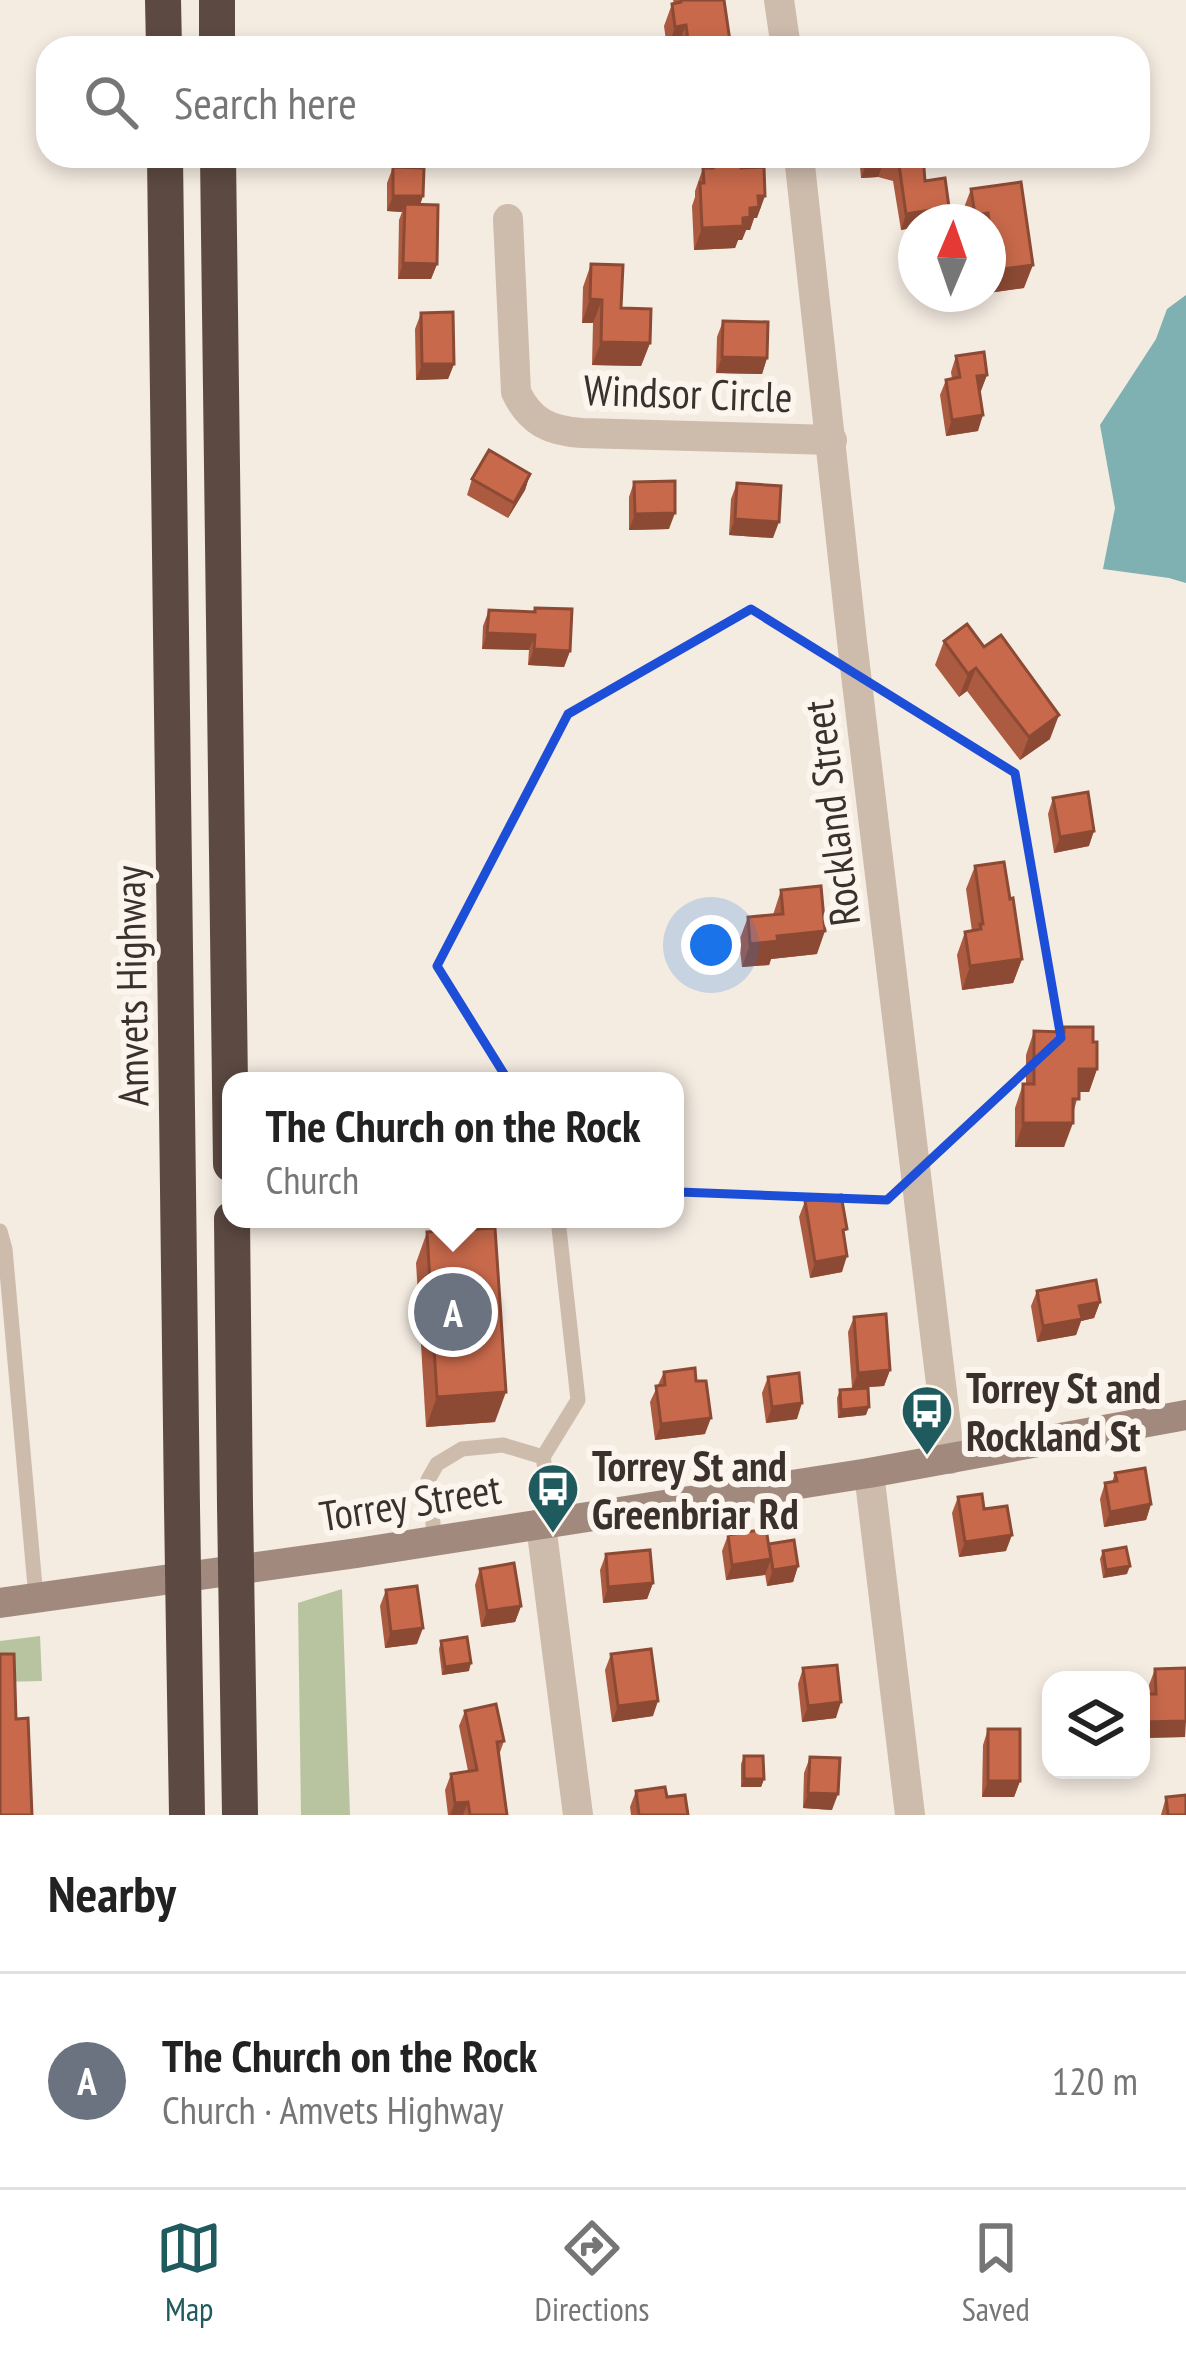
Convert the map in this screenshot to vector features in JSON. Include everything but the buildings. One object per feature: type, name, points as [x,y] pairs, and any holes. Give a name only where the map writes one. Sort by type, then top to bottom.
[{"type":"highway","points":[[164,0],[164,36]]},
{"type":"highway","points":[[217,0],[217,36]]},
{"type":"highway","name":"Amvets Highway","points":[[165,168],[187,1815]]},
{"type":"highway","points":[[218,168],[230,1072]]},
{"type":"highway","points":[[232,1228],[240,1815]]},
{"type":"main road","name":"Torrey Street","points":[[0,1603],[548,1524],[869,1473],[1186,1415]]},
{"type":"street","points":[[779,0],[784,36]]},
{"type":"street","name":"Rockland Street","points":[[801,168],[950,1459]]},
{"type":"street","name":"Windsor Circle","points":[[508,219],[516,392],[537,421],[582,434],[832,440]]},
{"type":"street","points":[[869,1473],[910,1815]]},
{"type":"street","points":[[548,1524],[578,1815]]},
{"type":"lane","points":[[548,1524],[544,1457],[578,1400],[559,1228]]},
{"type":"lane","points":[[0,1231],[36,1598]]},
{"type":"lane","points":[[435,1541],[428,1480],[436,1464],[461,1449],[503,1445],[544,1457]]},
{"type":"highlighted area","points":[[751,609],[1015,773],[1061,1038],[887,1200],[575,1188],[437,966],[568,714]]},
{"type":"green space","points":[[342,1589],[350,1815],[301,1815],[298,1603]]},
{"type":"green space","points":[[40,1636],[42,1681],[0,1682],[0,1641]]},
{"type":"water","points":[[1186,295],[1186,583],[1103,569],[1115,508],[1100,425],[1156,339],[1167,309]]},
{"type":"place","name":"The Church on the Rock","points":[[453,1312]]},
{"type":"place","name":"Torrey St and Rockland St","points":[[927,1457]]},
{"type":"place","name":"Torrey St and Greenbriar Rd","points":[[553,1535]]}]
